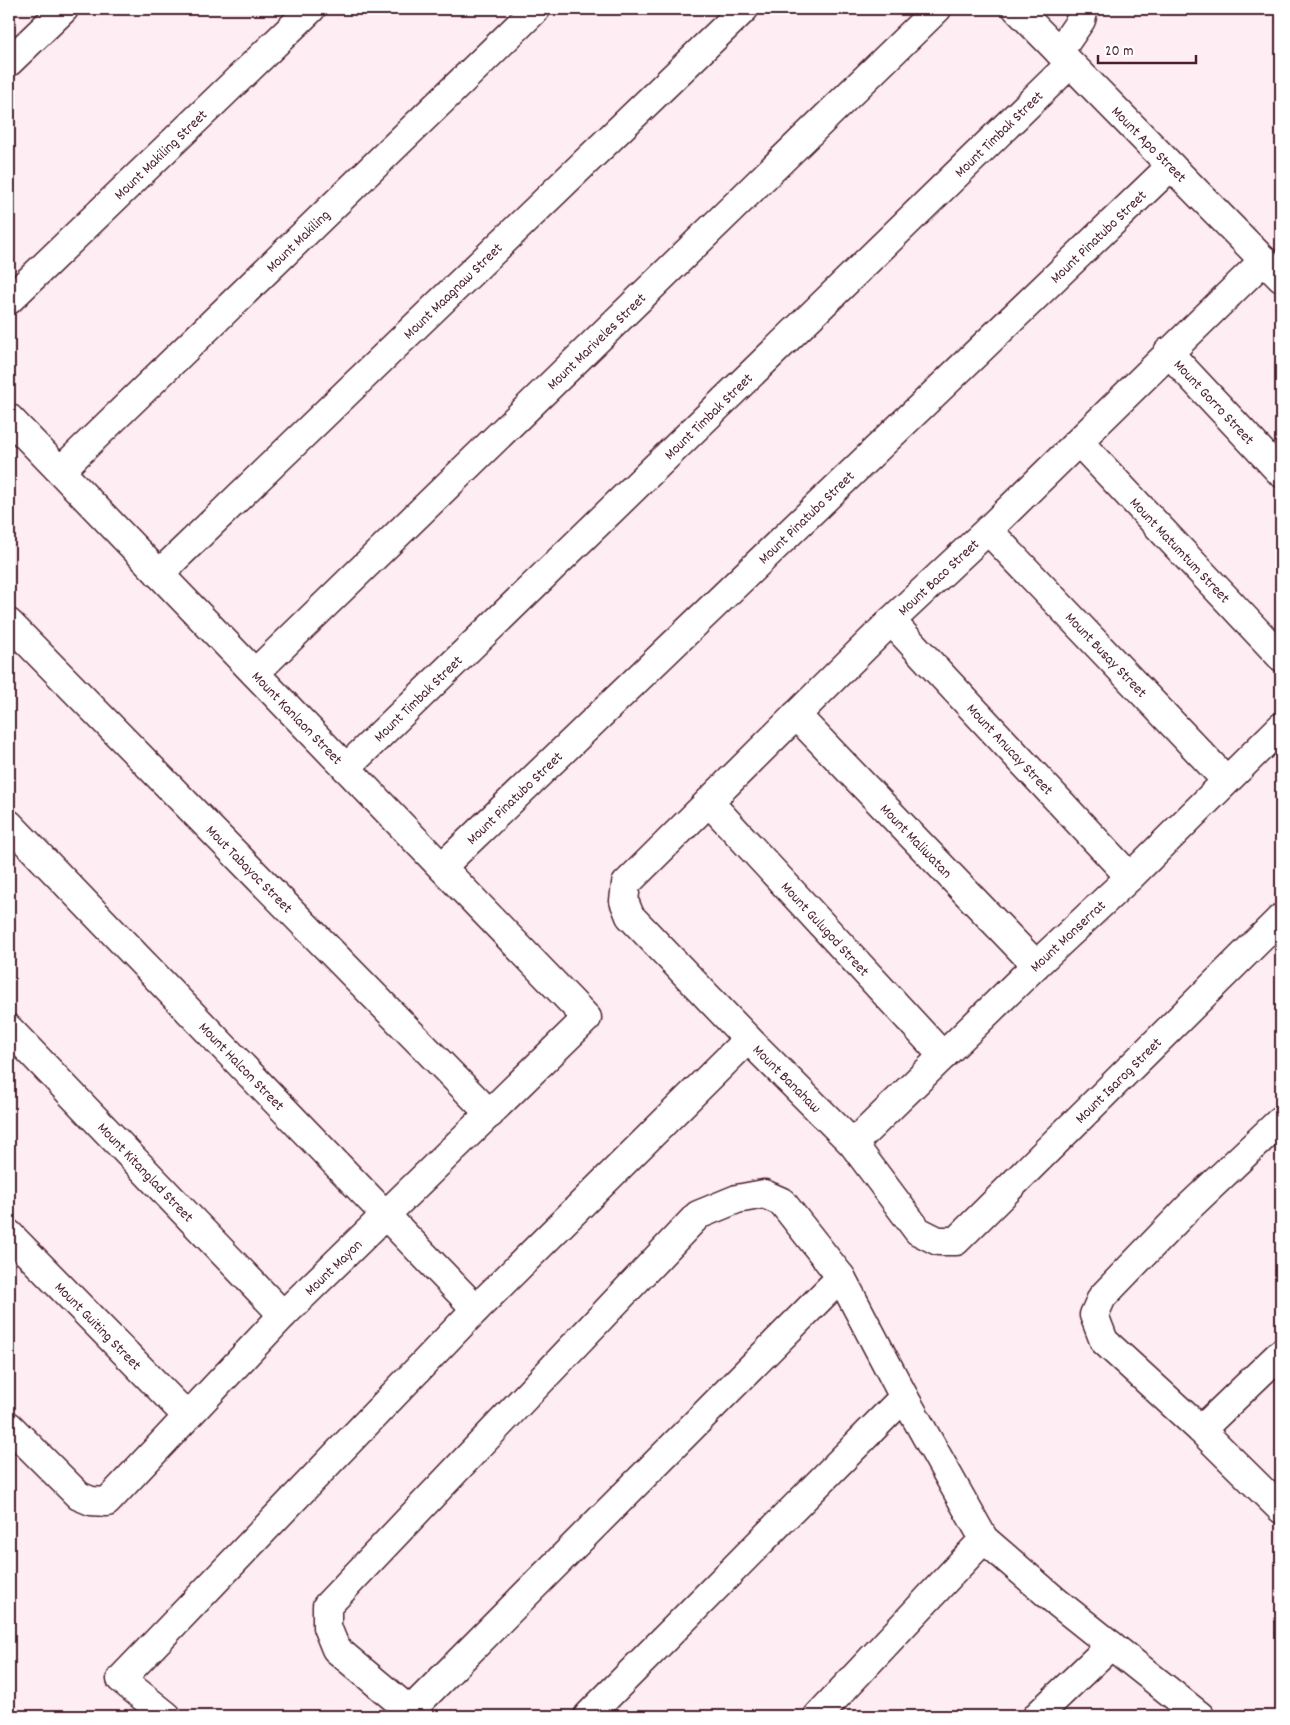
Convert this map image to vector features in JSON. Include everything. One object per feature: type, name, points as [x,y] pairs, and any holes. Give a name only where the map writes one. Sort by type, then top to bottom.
[{"type":"street","points":[[9,62],[64,9]]},
{"type":"street","name":"Mount Makiling Street","points":[[9,300],[311,9]]},
{"type":"street","name":"Mount Makiling","points":[[60,472],[536,9]]},
{"type":"street","name":"Mount Maagnaw Street","points":[[159,574],[744,9]]},
{"type":"street","name":"Mount Mariveles Street","points":[[255,673],[938,9]]},
{"type":"street","name":"Mount Apo Street","points":[[1017,9],[1273,269]]},
{"type":"street","name":"Mount Timbak Street","points":[[346,768],[1064,58],[1084,9]]},
{"type":"street","name":"Mount Pinatubo Street","points":[[442,867],[1171,166]]},
{"type":"street","name":"Mount Baco Street","points":[[624,901],[626,884],[891,621],[1079,442],[1168,352],[1273,269]]},
{"type":"street","name":"Mount Gorro Street","points":[[1168,352],[1281,473]]},
{"type":"street","name":"Mount Kanlaon Street","points":[[9,418],[587,1018]]},
{"type":"street","name":"Mount Matumtum Street","points":[[1079,442],[1281,657]]},
{"type":"street","name":"Mount Busay Street","points":[[988,530],[1226,780]]},
{"type":"street","name":"Mount Anucay Street","points":[[891,621],[1130,877]]},
{"type":"street","name":"Mout Tabayoc Street","points":[[9,623],[490,1114]]},
{"type":"street","name":"Mount Maliwatan","points":[[796,715],[1036,965]]},
{"type":"street","name":"Mount Monserrat","points":[[853,1144],[1036,965],[1130,877],[1281,726]]},
{"type":"street","name":"Mount Gulugod Street","points":[[709,802],[943,1056]]},
{"type":"street","name":"Mount Halcon Street","points":[[9,824],[476,1309]]},
{"type":"street","name":"Mount Banahaw","points":[[624,901],[630,916],[748,1039],[853,1144],[918,1231],[938,1242],[956,1241]]},
{"type":"street","name":"Mount Isarog Street","points":[[956,1241],[1281,918]]},
{"type":"street","name":"Mount Mayon","points":[[9,1426],[79,1496],[91,1501],[107,1502],[284,1315],[587,1018]]},
{"type":"street","name":"Mount Kitanglad Street","points":[[9,1029],[284,1315]]},
{"type":"street","points":[[167,1716],[122,1679],[476,1309],[748,1039]]},
{"type":"street","points":[[1281,1120],[1188,1208],[1102,1297],[1094,1315],[1104,1341],[1201,1430],[1281,1509]]},
{"type":"street","points":[[841,1277],[413,1714],[336,1649],[327,1627],[327,1606],[698,1214],[737,1199],[764,1194],[782,1202],[841,1277],[904,1397],[984,1539],[1058,1603],[1200,1716]]},
{"type":"street","name":"Mount Guiting Street","points":[[9,1234],[187,1416]]},
{"type":"street","points":[[1201,1430],[1281,1353]]},
{"type":"street","points":[[588,1716],[904,1397]]},
{"type":"street","points":[[818,1716],[984,1539]]},
{"type":"street","points":[[1037,1716],[1111,1645]]}]
